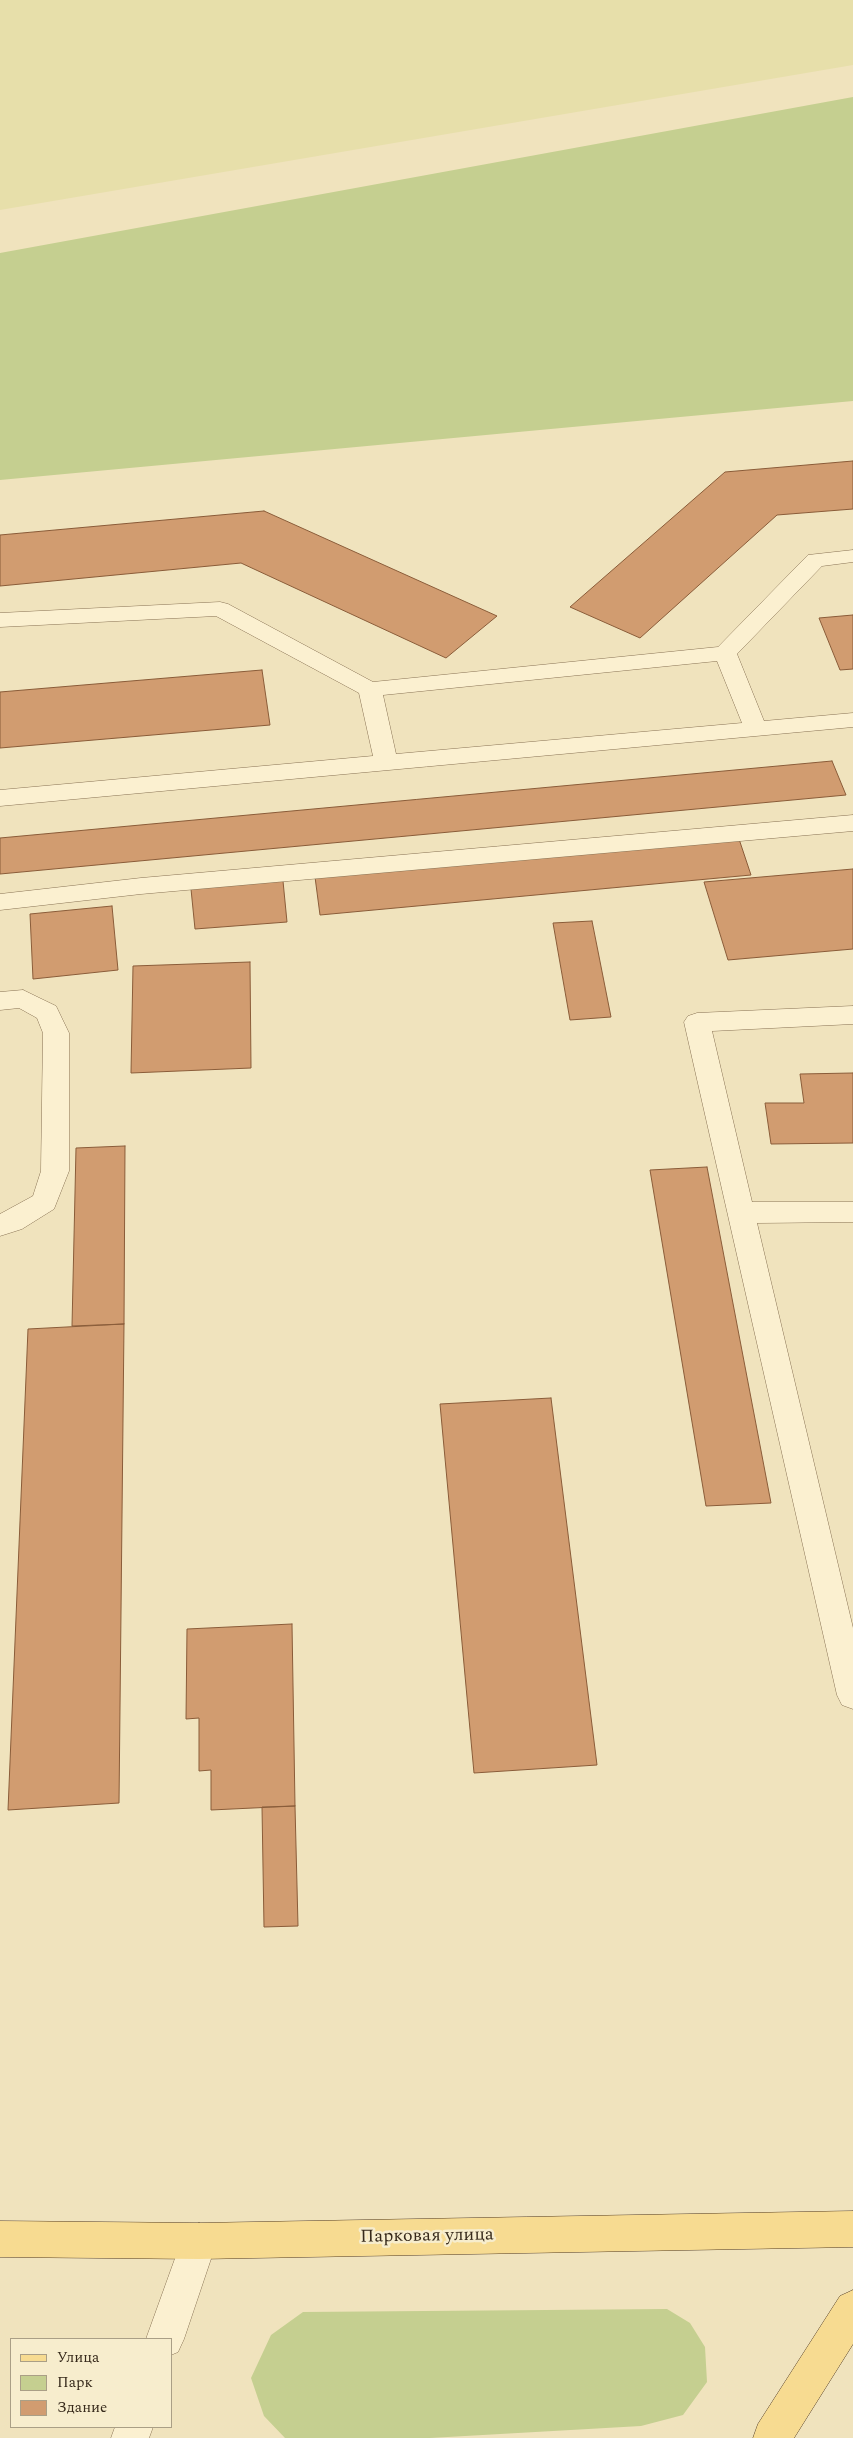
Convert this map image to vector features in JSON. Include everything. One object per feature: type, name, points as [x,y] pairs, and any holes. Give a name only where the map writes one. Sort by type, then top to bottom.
[{"type":"main road","name":"Парковая улица","points":[[0,2239],[199,2242],[853,2229]]},
{"type":"main road","points":[[772,2438],[853,2309]]},
{"type":"lane","points":[[0,620],[220,608],[370,689],[725,653],[816,560],[853,556]]},
{"type":"lane","points":[[725,653],[756,729]]},
{"type":"lane","points":[[370,689],[386,762]]},
{"type":"lane","points":[[0,798],[853,720]]},
{"type":"lane","points":[[0,902],[142,886],[853,822]]},
{"type":"lane","points":[[0,1001],[23,998],[47,1012],[56,1033],[55,1171],[44,1202],[12,1222],[0,1225]]},
{"type":"lane","points":[[853,1015],[697,1022],[853,1695]]},
{"type":"lane","points":[[741,1213],[853,1212]]},
{"type":"lane","points":[[165,2338],[199,2242]]},
{"type":"shaded area","points":[[0,0],[853,0],[853,65],[0,210]]},
{"type":"green space","points":[[853,97],[853,401],[0,480],[0,253]]},
{"type":"green space","points":[[667,2309],[690,2323],[705,2347],[707,2382],[683,2415],[641,2426],[430,2438],[285,2438],[264,2416],[251,2378],[271,2335],[303,2312]]},
{"type":"building","points":[[853,461],[853,509],[777,515],[640,638],[570,607],[725,472]]},
{"type":"building","points":[[264,511],[497,616],[446,658],[241,563],[0,586],[0,535]]},
{"type":"building","points":[[853,615],[853,669],[840,670],[819,618]]},
{"type":"building","points":[[262,670],[270,725],[0,748],[0,692]]},
{"type":"building","points":[[832,761],[846,795],[0,874],[0,838]]},
{"type":"building","points":[[739,839],[751,875],[320,915],[315,877]]},
{"type":"building","points":[[853,869],[853,949],[728,960],[704,882]]},
{"type":"building","points":[[283,881],[287,922],[195,929],[191,889]]},
{"type":"building","points":[[112,906],[118,970],[33,979],[30,914]]},
{"type":"building","points":[[592,921],[611,1017],[570,1020],[553,923]]},
{"type":"building","points":[[250,962],[251,1068],[131,1073],[133,966]]},
{"type":"building","points":[[853,1073],[853,1143],[771,1144],[765,1103],[804,1103],[800,1074]]},
{"type":"building","points":[[125,1146],[124,1324],[72,1326],[76,1148]]},
{"type":"building","points":[[707,1167],[771,1503],[706,1506],[650,1170]]},
{"type":"building","points":[[124,1324],[119,1803],[8,1810],[28,1329]]},
{"type":"building","points":[[551,1398],[597,1765],[474,1773],[440,1404]]},
{"type":"building","points":[[292,1624],[295,1806],[211,1810],[211,1770],[199,1771],[199,1718],[186,1719],[187,1629]]},
{"type":"building","points":[[295,1806],[298,1926],[264,1927],[262,1807]]}]
